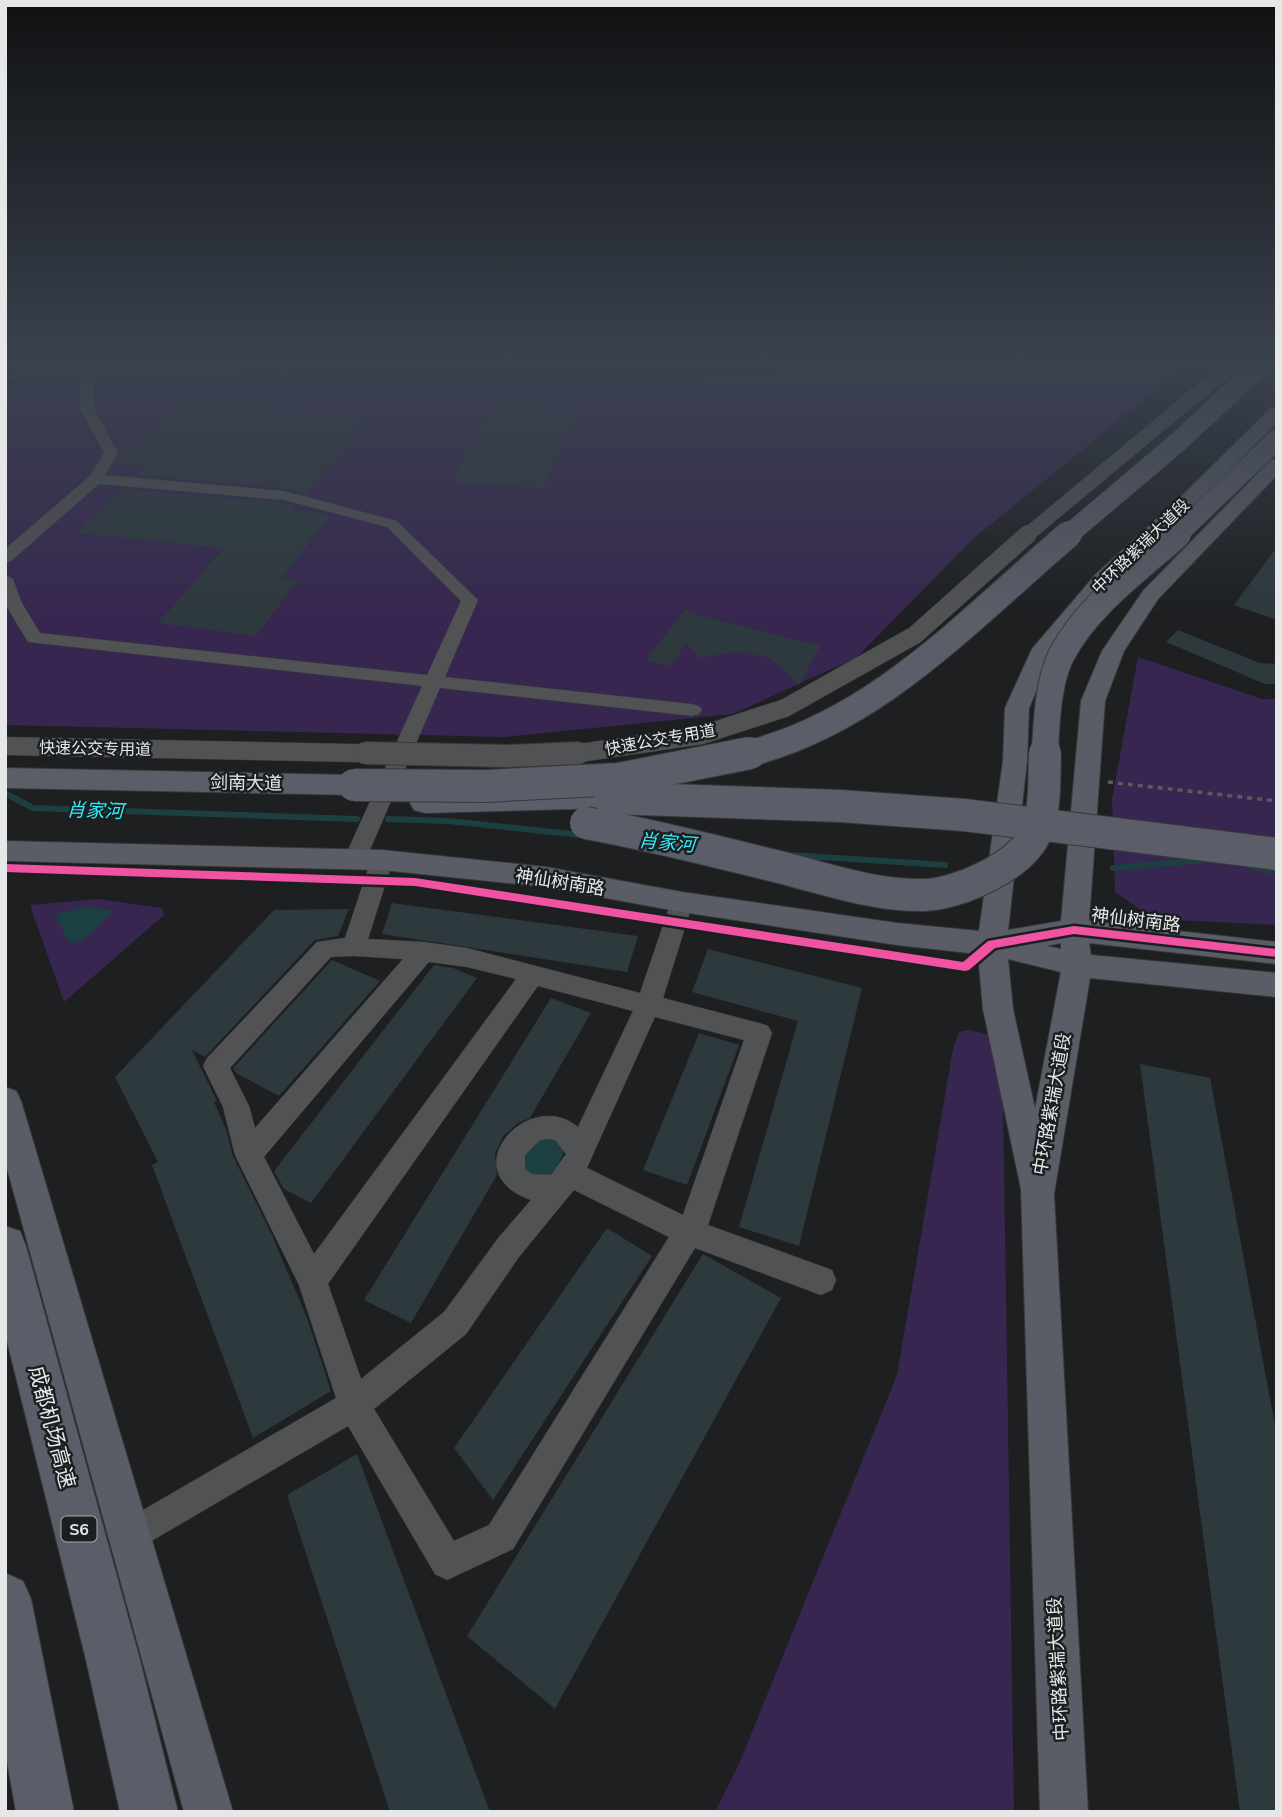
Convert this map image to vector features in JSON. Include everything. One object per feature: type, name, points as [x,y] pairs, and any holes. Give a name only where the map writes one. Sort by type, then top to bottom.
[{"type":"highway","points":[[486,786],[619,779],[700,765],[764,750],[846,715],[953,639],[1048,552],[1172,447]]},
{"type":"highway","points":[[425,803],[586,823],[653,835],[879,893],[926,895],[955,890],[974,883],[1014,862],[1036,833],[1042,797],[1047,708],[1061,655],[1099,604],[1181,532],[1269,447]]},
{"type":"highway","name":"剑南大道","points":[[5,778],[486,786]]},
{"type":"highway","points":[[486,786],[610,798],[840,806],[964,815],[1277,854]]},
{"type":"highway","name":"剑南大道","points":[[5,796],[425,803]]},
{"type":"highway","points":[[425,803],[610,798]]},
{"type":"highway","name":"成都机场高速","points":[[5,1247],[113,1660],[149,1812]]},
{"type":"highway","points":[[5,1600],[45,1812]]},
{"type":"main road","name":"中环路紫瑞大道段","points":[[1064,1812],[1037,1194],[998,1009],[992,944],[1015,761],[1017,708],[1044,649],[1103,578],[1189,500],[1242,447]]},
{"type":"main road","name":"中环路紫瑞大道段","points":[[1037,1194],[1077,965],[1074,930],[1093,701],[1114,651],[1150,595],[1277,464]]},
{"type":"main road","name":"神仙树南路","points":[[5,851],[382,860],[545,877],[682,902],[897,934],[992,944],[1074,930],[1277,953]]},
{"type":"main road","points":[[992,944],[1077,965],[1277,985]]},
{"type":"main road","points":[[5,1101],[209,1812]]},
{"type":"lane","points":[[5,558],[96,479],[111,453],[108,447]]},
{"type":"lane","name":"快速公交专用道","points":[[5,747],[508,756],[573,754],[702,736],[785,708],[915,635],[1012,548],[1133,447]]},
{"type":"lane","points":[[96,479],[284,496],[392,524],[470,600],[355,859]]},
{"type":"lane","points":[[5,579],[13,603],[34,639],[434,680],[692,710]]},
{"type":"lane","points":[[354,947],[382,860]]},
{"type":"lane","points":[[131,1536],[354,1405],[455,1323],[509,1247],[569,1172],[649,1003],[682,902]]},
{"type":"lane","points":[[354,947],[424,951],[502,964],[532,975],[759,1033],[696,1220],[689,1232],[501,1537],[447,1562],[354,1405],[312,1281],[249,1155],[236,1106],[216,1066],[325,948],[354,947]]},
{"type":"lane","points":[[249,1155],[424,951]]},
{"type":"lane","points":[[312,1281],[532,975]]},
{"type":"lane","points":[[569,1172],[689,1232],[821,1280]]},
{"type":"path","points":[[1085,781],[1168,787],[1277,801]]},
{"type":"shaded area","points":[[5,447],[1086,447],[974,538],[856,658],[733,714],[504,737],[5,725]]},
{"type":"shaded area","points":[[1138,657],[1262,699],[1277,699],[1277,925],[1154,919],[1115,892],[1112,799]]},
{"type":"shaded area","points":[[98,899],[162,908],[164,915],[64,1002],[30,905]]},
{"type":"shaded area","points":[[969,1030],[1002,1037],[1014,1812],[715,1812],[739,1764],[897,1375],[953,1049],[959,1032]]},
{"type":"water","points":[[90,906],[113,911],[84,940],[69,943],[55,914]]},
{"type":"water","points":[[538,1138],[557,1139],[564,1152],[552,1177],[531,1177],[524,1169],[521,1148]]},
{"type":"building","points":[[134,447],[342,447],[305,494],[284,488],[137,475],[146,467],[115,464]]},
{"type":"building","points":[[470,447],[561,447],[543,488],[451,481]]},
{"type":"building","points":[[123,489],[284,503],[295,506],[292,510],[330,515],[283,578],[298,580],[256,636],[158,623],[224,548],[77,533]]},
{"type":"building","points":[[1277,547],[1277,620],[1234,605]]},
{"type":"building","points":[[685,609],[820,646],[799,685],[770,658],[738,651],[701,658],[686,643],[671,666],[646,660]]},
{"type":"building","points":[[1178,630],[1260,663],[1277,664],[1277,684],[1265,684],[1166,642]]},
{"type":"building","points":[[392,903],[638,936],[627,972],[382,934]]},
{"type":"building","points":[[349,909],[338,936],[315,940],[205,1057],[192,1050],[217,1101],[214,1102],[226,1129],[233,1156],[271,1233],[307,1318],[331,1391],[253,1438],[152,1165],[158,1162],[115,1077],[274,910]]},
{"type":"building","points":[[708,949],[862,988],[799,1246],[739,1227],[798,1021],[692,992]]},
{"type":"building","points":[[332,960],[380,981],[279,1096],[236,1073],[233,1068]]},
{"type":"building","points":[[434,965],[453,968],[477,978],[311,1203],[284,1189],[274,1171]]},
{"type":"building","points":[[551,998],[591,1013],[530,1118],[518,1123],[503,1136],[495,1154],[497,1175],[411,1323],[364,1300]]},
{"type":"building","points":[[699,1033],[739,1045],[687,1185],[643,1170]]},
{"type":"building","points":[[1140,1064],[1210,1078],[1277,1436],[1277,1812],[1240,1812]]},
{"type":"building","points":[[607,1228],[652,1256],[493,1500],[454,1448]]},
{"type":"building","points":[[703,1254],[781,1298],[555,1709],[467,1636]]},
{"type":"building","points":[[357,1454],[490,1812],[390,1812],[287,1495]]},
{"type":"waterway","name":"肖家河","points":[[5,793],[33,808],[357,819]]},
{"type":"waterway","name":"肖家河","points":[[388,819],[448,821],[581,835]]},
{"type":"waterway","name":"肖家河","points":[[790,855],[945,865]]},
{"type":"waterway","name":"肖家河","points":[[1113,868],[1203,860]]},
{"type":"waterway","name":"肖家河","points":[[1251,866],[1277,872]]},
{"type":"cycle path","points":[[5,868],[415,882],[965,967],[992,944],[1074,930],[1277,953]]}]
